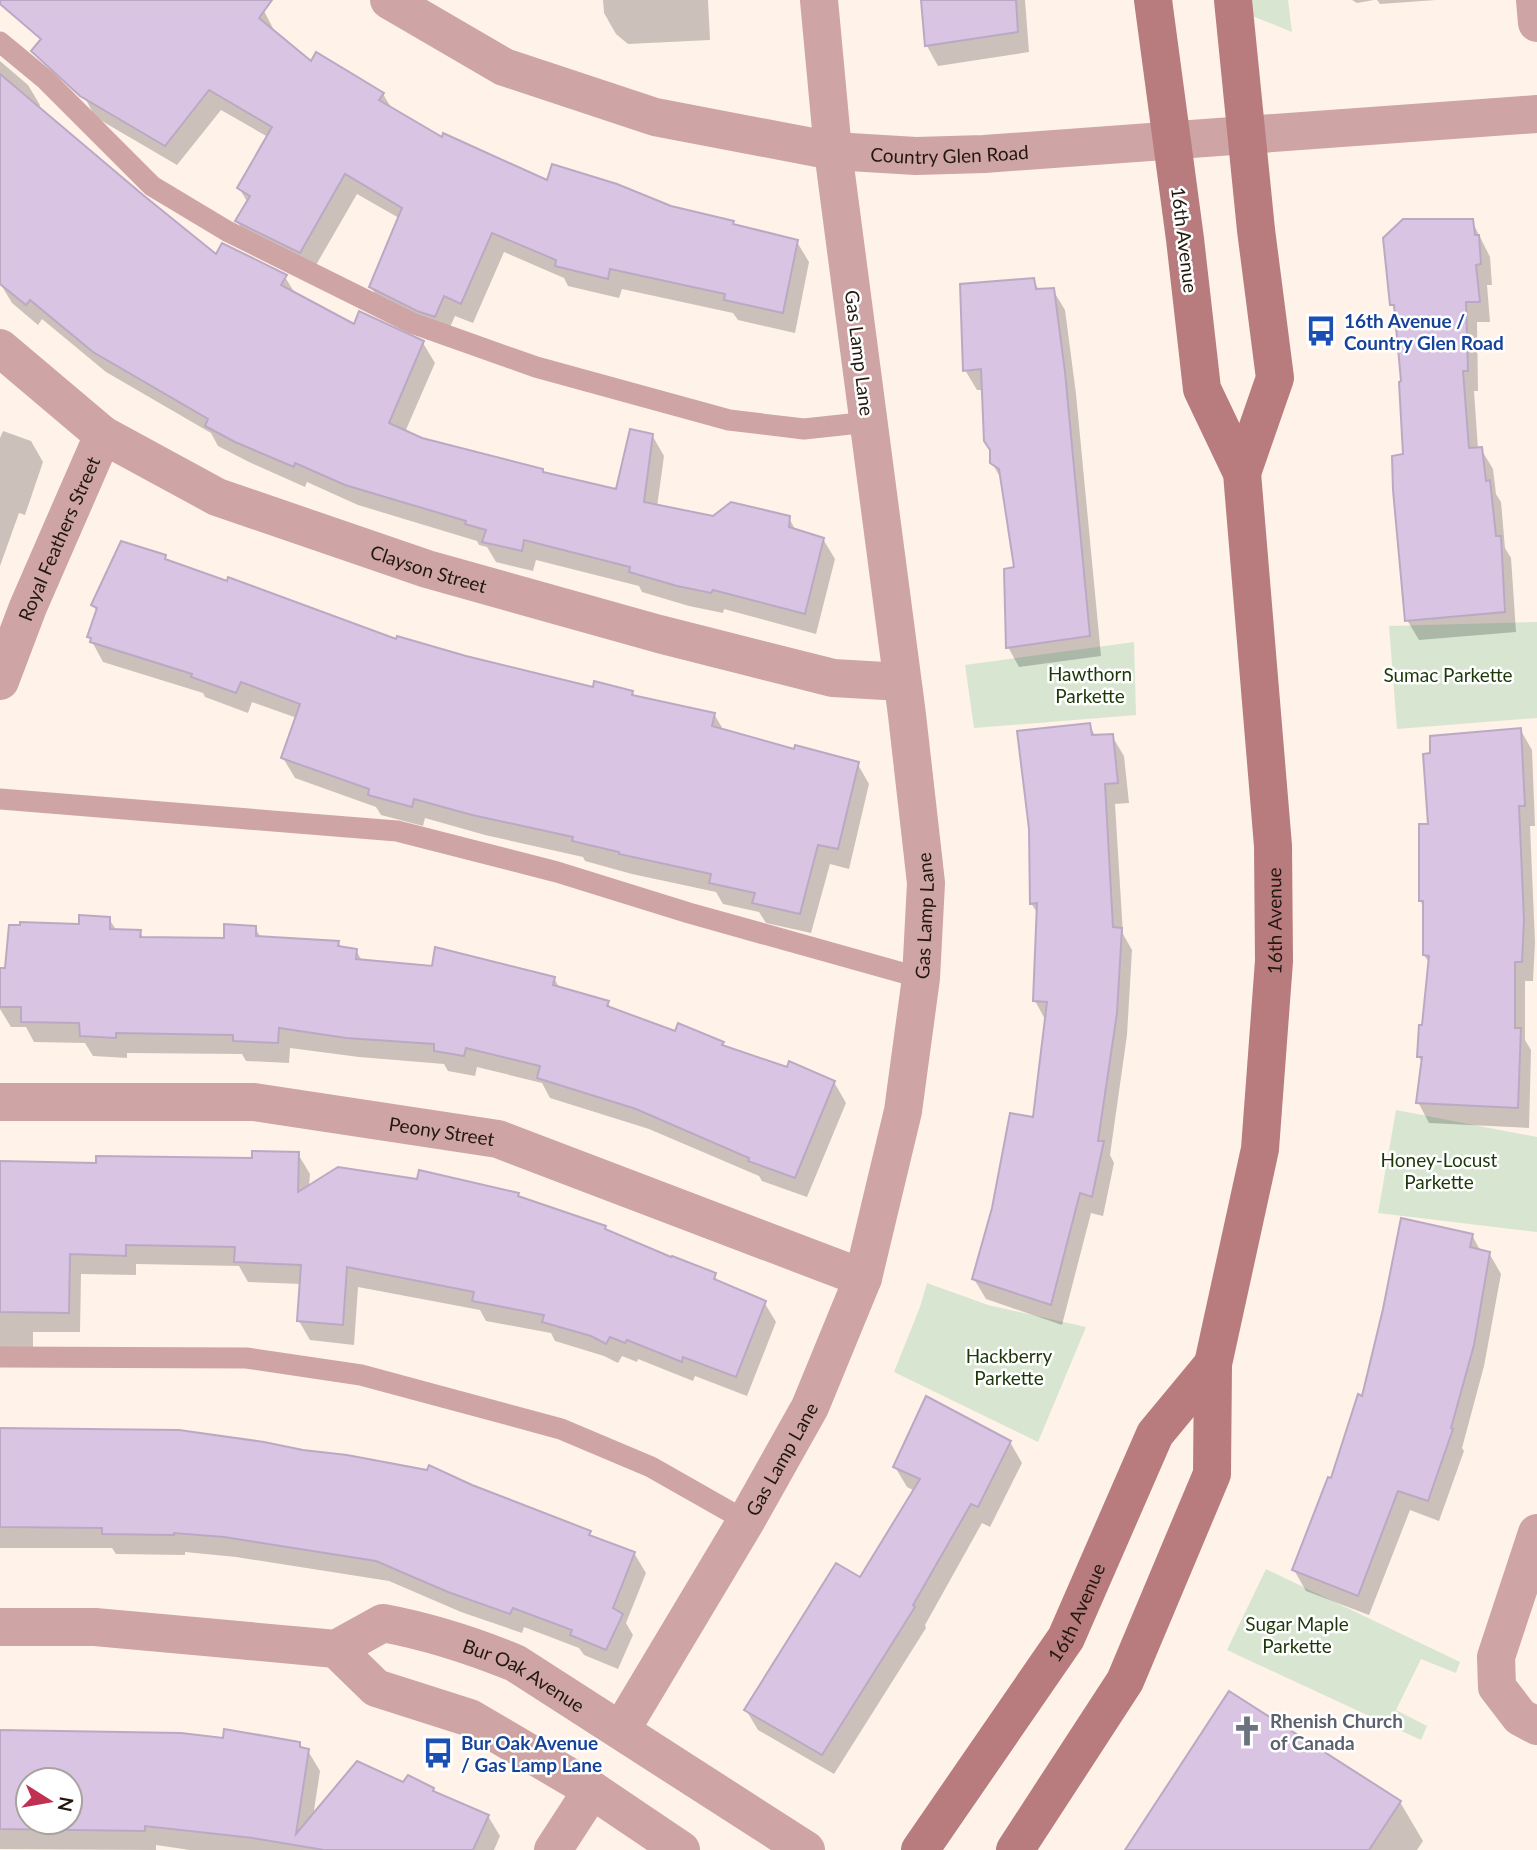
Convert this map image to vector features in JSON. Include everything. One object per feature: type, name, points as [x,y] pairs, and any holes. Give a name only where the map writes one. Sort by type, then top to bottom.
[{"type":"main road","name":"16th Avenue","points":[[1015,1850],[1125,1681],[1212,1474],[1213,1364],[1260,1149],[1274,961],[1273,846],[1242,472],[1202,389],[1153,0]]},
{"type":"main road","name":"16th Avenue","points":[[1233,0],[1256,230],[1275,378],[1242,472]]},
{"type":"main road","name":"16th Avenue","points":[[920,1850],[1066,1638],[1155,1434],[1213,1364]]},
{"type":"street","name":"Country Glen Road","points":[[389,0],[504,67],[655,117],[833,151],[916,156],[984,154],[1537,114]]},
{"type":"street","name":"Gas Lamp Lane","points":[[621,1730],[746,1521],[810,1407],[863,1278],[902,1111],[921,978],[926,883],[833,151],[819,0]]},
{"type":"street","points":[[1535,0],[1537,23]]},
{"type":"street","name":"Clayson Street","points":[[0,348],[103,435],[217,497],[427,569],[659,634],[833,678],[902,682]]},
{"type":"street","name":"Royal Feathers Street","points":[[0,681],[28,607],[103,435]]},
{"type":"street","name":"Peony Street","points":[[0,1102],[254,1102],[498,1139],[863,1278]]},
{"type":"street","points":[[1528,1721],[1497,1687],[1496,1657],[1537,1533]]},
{"type":"street","name":"Bur Oak Avenue","points":[[336,1649],[383,1623],[430,1632],[470,1644],[515,1663],[806,1850]]},
{"type":"street","points":[[0,1627],[96,1627],[336,1649],[376,1688],[470,1718],[592,1790],[681,1850]]},
{"type":"street","points":[[553,1850],[592,1790]]},
{"type":"lane","points":[[0,42],[46,80],[152,186],[227,231],[412,323],[536,367],[729,420],[804,429],[869,422]]},
{"type":"lane","points":[[0,799],[397,831],[557,872],[689,913],[921,978]]},
{"type":"lane","points":[[0,1357],[246,1358],[361,1376],[561,1429],[651,1467],[746,1521]]},
{"type":"green space","points":[[1248,0],[1288,0],[1292,32],[1250,15]]},
{"type":"green space","name":"Sumac Parkette","points":[[1537,622],[1537,718],[1397,729],[1389,626]]},
{"type":"green space","name":"Hawthorn Parkette","points":[[1134,642],[1136,715],[974,728],[965,665]]},
{"type":"green space","name":"Honey-Locust Parkette","points":[[1396,1110],[1537,1137],[1537,1232],[1378,1213]]},
{"type":"green space","name":"Hackberry Parkette","points":[[927,1283],[988,1305],[1086,1327],[1038,1442],[894,1372]]},
{"type":"green space","name":"Sugar Maple Parkette","points":[[1266,1569],[1460,1662],[1456,1673],[1421,1659],[1396,1710],[1427,1726],[1421,1740],[1227,1650]]},
{"type":"building","points":[[0,0],[272,0],[259,18],[311,61],[316,52],[384,93],[379,100],[442,137],[443,133],[547,180],[552,164],[617,184],[671,206],[798,240],[783,313],[724,300],[725,294],[610,269],[608,279],[555,266],[556,260],[492,233],[461,304],[444,296],[435,317],[417,311],[369,287],[402,208],[345,174],[300,253],[235,221],[250,196],[237,188],[272,127],[209,90],[165,146],[80,96],[31,51],[41,39],[0,4]]},
{"type":"building","points":[[921,0],[1016,0],[1018,32],[925,46]]},
{"type":"building","points":[[0,74],[216,254],[222,243],[287,275],[281,285],[354,324],[359,311],[424,341],[389,423],[422,438],[543,469],[543,472],[616,489],[630,429],[653,434],[644,502],[713,516],[731,502],[790,516],[789,527],[824,538],[805,614],[713,590],[711,593],[677,586],[629,572],[630,567],[524,540],[522,551],[482,542],[486,530],[465,524],[466,521],[345,485],[295,463],[294,467],[235,442],[205,426],[208,419],[93,352],[30,300],[26,305],[0,284]]},
{"type":"building","points":[[1403,219],[1473,219],[1475,235],[1479,235],[1481,264],[1476,265],[1480,302],[1466,302],[1468,371],[1463,371],[1469,448],[1482,447],[1486,481],[1490,480],[1496,536],[1501,536],[1505,612],[1405,621],[1392,456],[1403,454],[1401,381],[1394,305],[1390,305],[1383,238]]},
{"type":"building","points":[[1034,278],[1036,289],[1054,288],[1065,372],[1090,636],[1006,648],[1004,569],[1014,567],[999,469],[990,463],[990,450],[984,441],[981,369],[963,371],[960,284]]},
{"type":"building","points":[[121,541],[166,555],[165,559],[227,581],[228,577],[396,639],[397,636],[593,687],[594,681],[633,691],[632,695],[715,713],[712,726],[794,749],[795,745],[859,762],[838,849],[818,845],[800,914],[752,903],[755,893],[709,883],[711,874],[619,854],[572,841],[573,837],[414,799],[412,807],[368,795],[369,789],[281,758],[300,704],[241,682],[236,693],[191,677],[192,674],[90,642],[91,638],[87,637],[97,608],[91,605]]},
{"type":"building","points":[[1090,723],[1092,735],[1113,734],[1118,783],[1105,784],[1113,927],[1122,928],[1117,1013],[1098,1141],[1104,1141],[1092,1197],[1080,1193],[1051,1305],[972,1279],[992,1208],[1010,1113],[1033,1117],[1047,1002],[1033,1001],[1037,903],[1030,904],[1029,829],[1017,731]]},
{"type":"building","points":[[1521,728],[1525,806],[1519,806],[1524,920],[1522,962],[1515,962],[1515,1028],[1521,1028],[1518,1108],[1416,1103],[1422,1057],[1417,1057],[1419,1025],[1422,1025],[1429,956],[1423,955],[1423,901],[1419,901],[1419,824],[1428,824],[1423,754],[1430,753],[1430,736]]},
{"type":"building","points":[[79,915],[110,917],[110,929],[141,930],[140,937],[224,938],[224,924],[256,926],[256,936],[339,941],[338,946],[357,949],[356,959],[432,966],[435,947],[555,977],[553,985],[609,1001],[607,1006],[675,1031],[678,1023],[724,1042],[722,1045],[787,1067],[789,1061],[835,1081],[795,1178],[748,1161],[749,1158],[636,1109],[537,1078],[540,1066],[466,1048],[464,1056],[434,1051],[434,1044],[346,1038],[279,1028],[278,1043],[233,1041],[233,1035],[116,1033],[116,1038],[80,1036],[79,1023],[21,1022],[21,1007],[0,1007],[0,968],[5,968],[9,925],[20,925],[20,922],[79,924]]},
{"type":"building","points":[[252,1151],[299,1152],[298,1192],[338,1167],[417,1179],[419,1170],[519,1193],[518,1196],[606,1226],[605,1229],[716,1273],[714,1279],[766,1301],[736,1377],[683,1357],[682,1362],[627,1340],[625,1343],[610,1337],[606,1344],[591,1336],[542,1322],[544,1315],[472,1301],[474,1292],[347,1267],[343,1325],[297,1321],[301,1265],[234,1262],[235,1247],[126,1245],[126,1256],[70,1254],[69,1313],[0,1312],[0,1161],[96,1163],[96,1156],[252,1158]]},
{"type":"building","points":[[1401,1218],[1473,1234],[1470,1247],[1490,1252],[1474,1345],[1451,1428],[1453,1429],[1428,1501],[1398,1491],[1358,1596],[1292,1570],[1328,1477],[1331,1478],[1358,1394],[1362,1396]]},
{"type":"building","points":[[926,1396],[1011,1441],[978,1507],[971,1504],[913,1605],[915,1607],[822,1755],[744,1710],[836,1563],[860,1577],[920,1479],[893,1467]]},
{"type":"building","points":[[0,1428],[179,1430],[427,1470],[429,1465],[472,1485],[591,1531],[589,1535],[635,1552],[613,1608],[623,1614],[606,1650],[570,1635],[572,1630],[513,1608],[510,1614],[448,1592],[376,1561],[224,1537],[174,1533],[102,1534],[102,1528],[0,1527]]},
{"type":"building","name":"Rhenish Church of Canada","points":[[1229,1691],[1401,1801],[1369,1850],[1125,1850]]},
{"type":"building","points":[[224,1729],[300,1742],[300,1747],[309,1749],[296,1834],[357,1761],[403,1782],[408,1775],[434,1788],[433,1791],[489,1815],[473,1850],[324,1850],[253,1838],[145,1826],[145,1831],[84,1830],[84,1766],[14,1766],[14,1829],[0,1829],[0,1730],[181,1733],[223,1738]]},
{"type":"place","name":"16th Avenue / Country Glen Road","points":[[1321,331]]},
{"type":"place","name":"Rhenish Church of Canada","points":[[1247,1731]]},
{"type":"place","name":"Bur Oak Avenue / Gas Lamp Lane","points":[[438,1753]]}]
